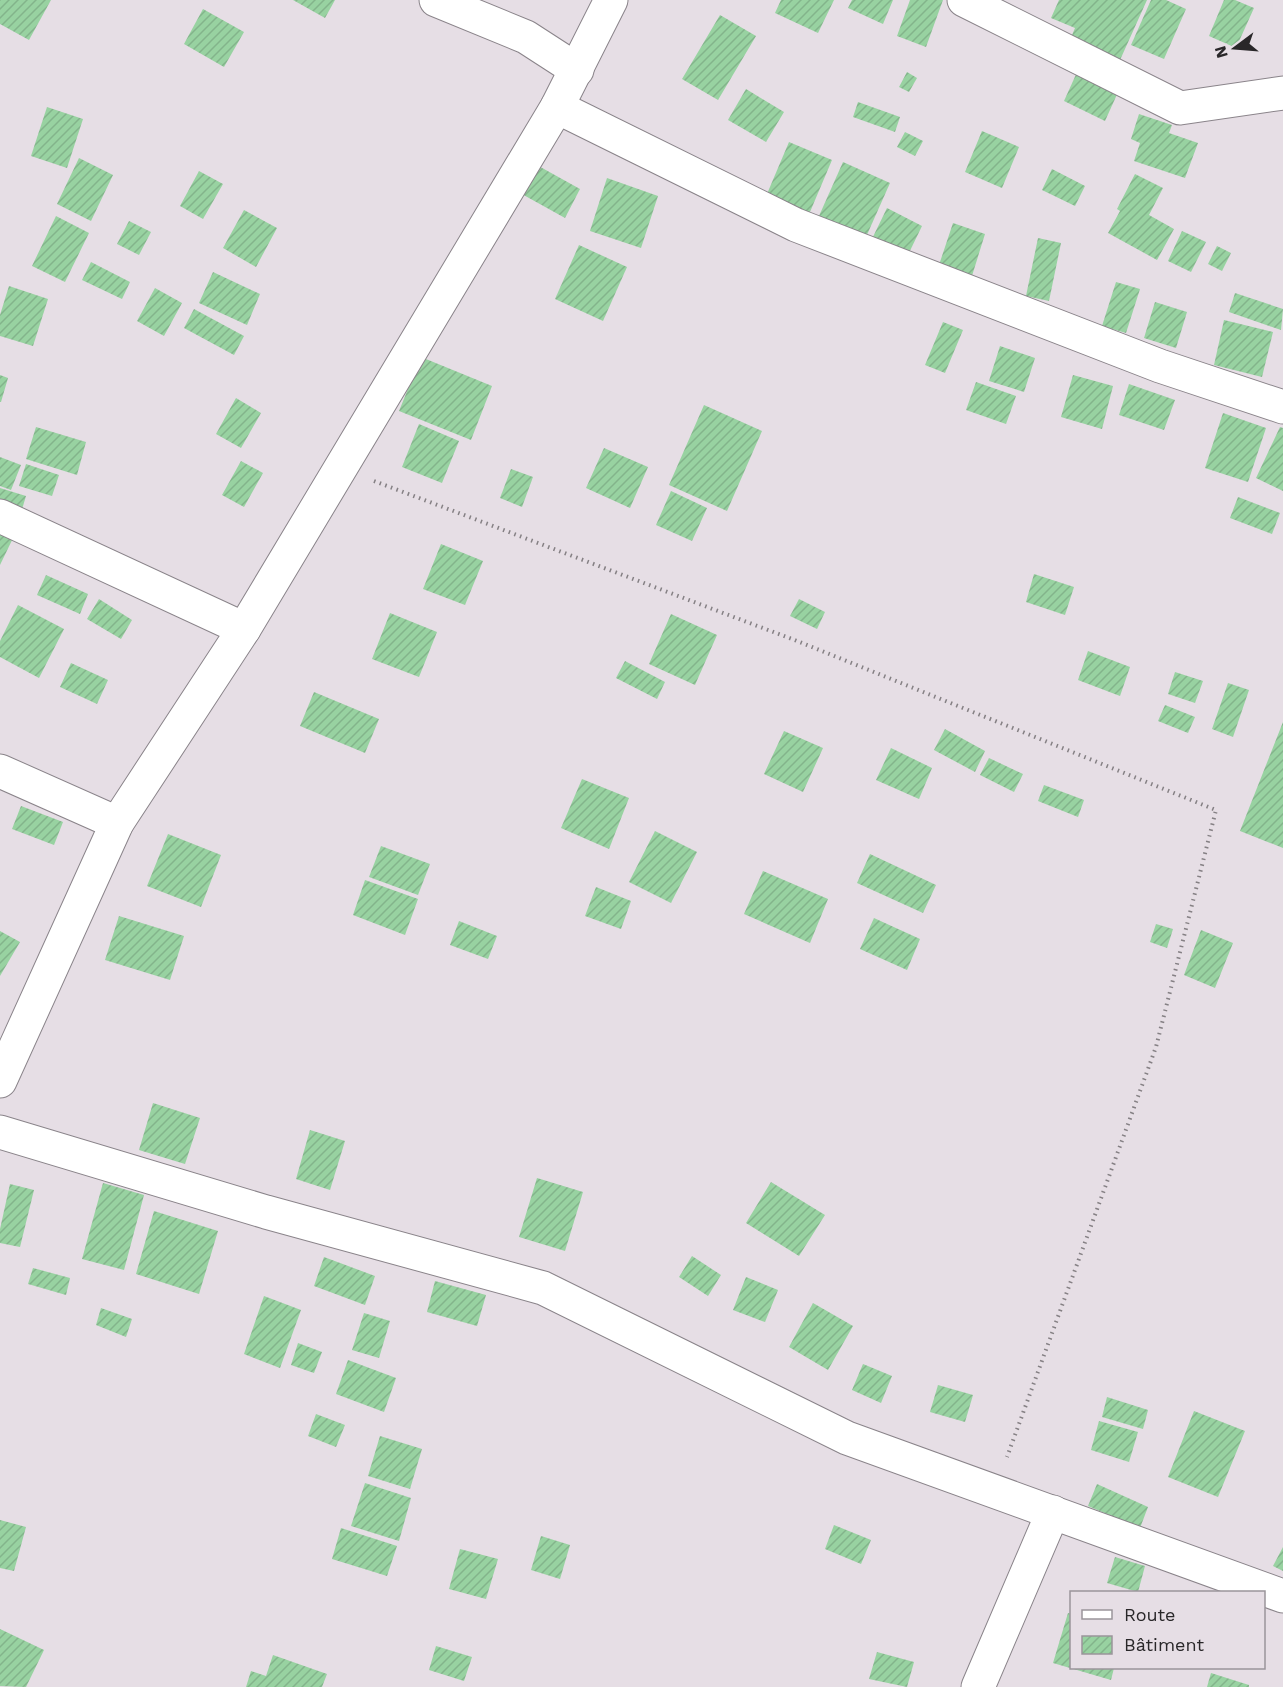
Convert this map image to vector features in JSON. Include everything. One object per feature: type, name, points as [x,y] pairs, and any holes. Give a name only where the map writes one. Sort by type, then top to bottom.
[{"type":"street","points":[[435,0],[526,37],[577,70]]},
{"type":"street","points":[[0,1081],[117,823],[244,629],[557,108],[611,0]]},
{"type":"street","points":[[964,0],[1180,108],[1283,93]]},
{"type":"street","points":[[557,108],[796,225],[1160,366],[1283,407]]},
{"type":"street","points":[[0,516],[244,629]]},
{"type":"street","points":[[0,771],[117,823]]},
{"type":"street","points":[[0,1132],[266,1212],[543,1288],[847,1438],[1283,1596]]},
{"type":"street","points":[[978,1687],[1053,1512]]},
{"type":"path","points":[[340,468],[792,639],[1216,810],[1156,1047],[994,1492]]},
{"type":"building","points":[[0,0],[51,0],[29,40],[0,24]]},
{"type":"building","points":[[293,0],[335,0],[325,18]]},
{"type":"building","points":[[781,0],[834,0],[818,33],[775,13]]},
{"type":"building","points":[[852,0],[893,0],[883,24],[848,8]]},
{"type":"building","points":[[910,0],[943,0],[926,47],[897,36]]},
{"type":"building","points":[[1059,0],[1147,0],[1116,69],[1067,47],[1075,28],[1051,18]]},
{"type":"building","points":[[1151,0],[1166,0],[1186,9],[1164,59],[1131,45]]},
{"type":"building","points":[[1224,0],[1235,0],[1254,8],[1236,48],[1209,36]]},
{"type":"building","points":[[203,9],[244,32],[224,67],[184,44]]},
{"type":"building","points":[[720,15],[756,36],[718,100],[682,79]]},
{"type":"building","points":[[1078,70],[1119,90],[1105,121],[1064,101]]},
{"type":"building","points":[[907,72],[917,78],[909,92],[899,87]]},
{"type":"building","points":[[746,89],[784,112],[766,142],[728,120]]},
{"type":"building","points":[[858,102],[900,117],[895,132],[853,117]]},
{"type":"building","points":[[47,107],[83,119],[67,168],[31,156]]},
{"type":"building","points":[[1139,114],[1172,125],[1169,133],[1198,143],[1185,178],[1134,161],[1140,143],[1131,139]]},
{"type":"building","points":[[982,131],[1019,147],[1002,188],[965,172]]},
{"type":"building","points":[[905,132],[923,141],[915,156],[897,147]]},
{"type":"building","points":[[789,142],[832,160],[807,219],[764,201]]},
{"type":"building","points":[[79,158],[113,175],[91,221],[57,204]]},
{"type":"building","points":[[843,162],[890,183],[862,246],[815,225]]},
{"type":"building","points":[[535,164],[580,189],[565,218],[520,193]]},
{"type":"building","points":[[1052,169],[1085,186],[1075,206],[1042,190]]},
{"type":"building","points":[[199,171],[223,184],[203,219],[180,206]]},
{"type":"building","points":[[1135,174],[1163,188],[1149,215],[1174,229],[1157,260],[1108,233],[1120,211],[1117,209]]},
{"type":"building","points":[[607,178],[658,196],[641,248],[590,231]]},
{"type":"building","points":[[887,208],[922,226],[905,261],[870,243]]},
{"type":"building","points":[[244,210],[277,228],[256,267],[223,248]]},
{"type":"building","points":[[56,216],[89,233],[65,282],[32,266]]},
{"type":"building","points":[[129,221],[151,232],[139,255],[117,244]]},
{"type":"building","points":[[953,223],[985,234],[971,279],[938,268]]},
{"type":"building","points":[[1182,231],[1206,242],[1191,272],[1168,261]]},
{"type":"building","points":[[1038,238],[1061,243],[1049,301],[1026,296]]},
{"type":"building","points":[[579,245],[627,267],[603,321],[555,299]]},
{"type":"building","points":[[1217,246],[1231,253],[1222,271],[1208,264]]},
{"type":"building","points":[[91,262],[130,282],[122,299],[82,280]]},
{"type":"building","points":[[213,272],[260,294],[247,325],[199,303]]},
{"type":"building","points":[[1116,282],[1140,289],[1126,333],[1102,326]]},
{"type":"building","points":[[9,286],[48,299],[33,346],[0,336],[0,315]]},
{"type":"building","points":[[155,288],[182,303],[164,336],[137,321]]},
{"type":"building","points":[[1235,293],[1283,309],[1281,330],[1229,312]]},
{"type":"building","points":[[1155,302],[1187,312],[1176,348],[1144,338]]},
{"type":"building","points":[[194,309],[244,336],[234,355],[184,328]]},
{"type":"building","points":[[1224,320],[1273,332],[1262,377],[1214,365]]},
{"type":"building","points":[[943,322],[963,330],[945,373],[925,365]]},
{"type":"building","points":[[1000,346],[1035,358],[1024,392],[989,381]]},
{"type":"building","points":[[421,357],[492,386],[471,440],[399,411]]},
{"type":"building","points":[[0,375],[8,378],[1,402],[0,402]]},
{"type":"building","points":[[1073,375],[1113,386],[1102,429],[1061,417]]},
{"type":"building","points":[[976,382],[1016,396],[1006,424],[966,410]]},
{"type":"building","points":[[1129,384],[1175,400],[1164,430],[1119,415]]},
{"type":"building","points":[[236,398],[261,413],[241,448],[216,434]]},
{"type":"building","points":[[704,405],[762,431],[727,511],[669,485]]},
{"type":"building","points":[[1223,413],[1266,428],[1248,482],[1205,468]]},
{"type":"building","points":[[419,424],[459,441],[442,483],[402,467]]},
{"type":"building","points":[[36,427],[86,442],[77,475],[26,459]]},
{"type":"building","points":[[1280,427],[1283,428],[1283,491],[1256,478]]},
{"type":"building","points":[[604,448],[648,467],[630,508],[586,488]]},
{"type":"building","points":[[0,457],[21,465],[11,490],[0,486]]},
{"type":"building","points":[[241,461],[263,473],[244,507],[222,495]]},
{"type":"building","points":[[26,464],[59,475],[52,496],[19,486]]},
{"type":"building","points":[[511,469],[533,477],[522,507],[500,498]]},
{"type":"building","points":[[0,488],[26,496],[20,516],[0,510]]},
{"type":"building","points":[[671,491],[707,508],[692,541],[656,525]]},
{"type":"building","points":[[1238,497],[1280,513],[1272,534],[1230,518]]},
{"type":"building","points":[[0,526],[15,534],[0,565]]},
{"type":"building","points":[[441,544],[483,561],[465,605],[423,589]]},
{"type":"building","points":[[1034,574],[1074,587],[1065,615],[1026,602]]},
{"type":"building","points":[[46,575],[88,594],[80,614],[37,595]]},
{"type":"building","points":[[99,599],[132,620],[121,639],[87,619]]},
{"type":"building","points":[[799,599],[825,612],[817,629],[790,616]]},
{"type":"building","points":[[18,605],[64,629],[39,678],[0,657],[0,641]]},
{"type":"building","points":[[390,613],[437,632],[419,677],[372,659]]},
{"type":"building","points":[[671,614],[717,635],[695,685],[649,664]]},
{"type":"building","points":[[1088,651],[1130,667],[1120,696],[1078,680]]},
{"type":"building","points":[[625,661],[665,682],[657,699],[616,678]]},
{"type":"building","points":[[71,663],[108,680],[97,704],[60,687]]},
{"type":"building","points":[[1175,672],[1203,681],[1195,703],[1168,694]]},
{"type":"building","points":[[1228,683],[1249,690],[1233,737],[1212,729]]},
{"type":"building","points":[[314,692],[379,719],[365,753],[300,726]]},
{"type":"building","points":[[1165,705],[1195,717],[1188,733],[1158,721]]},
{"type":"building","points":[[1283,722],[1283,848],[1240,831]]},
{"type":"building","points":[[945,729],[985,751],[975,772],[934,750]]},
{"type":"building","points":[[784,731],[823,748],[803,792],[764,774]]},
{"type":"building","points":[[891,748],[932,768],[919,799],[876,780]]},
{"type":"building","points":[[989,758],[1023,774],[1014,792],[980,775]]},
{"type":"building","points":[[582,779],[629,798],[609,849],[561,828]]},
{"type":"building","points":[[1044,785],[1084,800],[1078,817],[1038,801]]},
{"type":"building","points":[[21,806],[63,822],[54,845],[12,829]]},
{"type":"building","points":[[655,831],[697,852],[671,903],[629,882]]},
{"type":"building","points":[[168,834],[221,855],[201,907],[147,886]]},
{"type":"building","points":[[381,846],[430,864],[418,895],[369,877]]},
{"type":"building","points":[[870,854],[936,885],[923,913],[857,883]]},
{"type":"building","points":[[763,871],[828,899],[810,943],[744,914]]},
{"type":"building","points":[[365,880],[418,899],[405,935],[353,915]]},
{"type":"building","points":[[596,887],[631,901],[621,929],[585,916]]},
{"type":"building","points":[[119,916],[184,936],[170,980],[105,960]]},
{"type":"building","points":[[874,918],[920,939],[907,970],[860,949]]},
{"type":"building","points":[[459,921],[497,936],[488,959],[450,945]]},
{"type":"building","points":[[1156,924],[1173,929],[1167,948],[1150,942]]},
{"type":"building","points":[[1201,930],[1233,943],[1215,988],[1184,975]]},
{"type":"building","points":[[0,931],[20,942],[0,976]]},
{"type":"building","points":[[153,1103],[200,1118],[185,1164],[139,1150]]},
{"type":"building","points":[[310,1130],[345,1141],[330,1190],[296,1179]]},
{"type":"building","points":[[537,1178],[583,1192],[565,1251],[519,1237]]},
{"type":"building","points":[[771,1182],[825,1215],[799,1256],[746,1223]]},
{"type":"building","points":[[103,1183],[144,1195],[124,1270],[82,1259]]},
{"type":"building","points":[[10,1184],[34,1190],[20,1247],[0,1243],[0,1229]]},
{"type":"building","points":[[154,1211],[218,1231],[199,1294],[136,1274]]},
{"type":"building","points":[[692,1256],[721,1275],[708,1296],[679,1277]]},
{"type":"building","points":[[324,1257],[375,1276],[365,1305],[314,1286]]},
{"type":"building","points":[[33,1268],[70,1278],[66,1295],[28,1284]]},
{"type":"building","points":[[746,1277],[778,1290],[765,1322],[733,1310]]},
{"type":"building","points":[[435,1281],[486,1295],[477,1326],[427,1312]]},
{"type":"building","points":[[264,1296],[301,1310],[280,1368],[244,1354]]},
{"type":"building","points":[[813,1303],[853,1326],[828,1370],[789,1347]]},
{"type":"building","points":[[101,1308],[132,1319],[126,1337],[96,1325]]},
{"type":"building","points":[[364,1313],[390,1321],[379,1358],[352,1350]]},
{"type":"building","points":[[298,1343],[322,1352],[314,1373],[291,1365]]},
{"type":"building","points":[[348,1360],[396,1378],[384,1412],[336,1394]]},
{"type":"building","points":[[863,1364],[892,1376],[881,1403],[852,1390]]},
{"type":"building","points":[[938,1385],[973,1395],[965,1422],[930,1412]]},
{"type":"building","points":[[1107,1397],[1148,1410],[1143,1429],[1102,1417]]},
{"type":"building","points":[[1194,1411],[1245,1431],[1218,1497],[1168,1477]]},
{"type":"building","points":[[316,1414],[345,1425],[336,1447],[308,1436]]},
{"type":"building","points":[[1099,1421],[1138,1432],[1129,1462],[1091,1450]]},
{"type":"building","points":[[380,1436],[422,1449],[410,1489],[368,1476]]},
{"type":"building","points":[[365,1483],[411,1498],[399,1541],[351,1526]]},
{"type":"building","points":[[1097,1484],[1148,1507],[1140,1528],[1088,1506]]},
{"type":"building","points":[[0,1520],[26,1527],[14,1571],[0,1568]]},
{"type":"building","points":[[834,1525],[871,1540],[861,1564],[825,1549]]},
{"type":"building","points":[[341,1528],[397,1546],[387,1576],[332,1559]]},
{"type":"building","points":[[541,1536],[570,1545],[560,1579],[531,1570]]},
{"type":"building","points":[[1283,1547],[1283,1571],[1273,1566]]},
{"type":"building","points":[[460,1549],[498,1559],[486,1599],[449,1589]]},
{"type":"building","points":[[1115,1557],[1145,1566],[1138,1591],[1107,1583]]},
{"type":"building","points":[[1068,1613],[1070,1614],[1070,1668],[1053,1663]]},
{"type":"building","points":[[0,1629],[44,1650],[26,1687],[0,1686]]},
{"type":"building","points":[[436,1646],[472,1657],[464,1681],[429,1670]]},
{"type":"building","points":[[877,1652],[914,1662],[907,1687],[869,1679]]},
{"type":"building","points":[[273,1655],[327,1674],[322,1687],[246,1687],[251,1671],[266,1676]]},
{"type":"building","points":[[1073,1669],[1114,1669],[1111,1680]]},
{"type":"building","points":[[1211,1673],[1249,1685],[1249,1687],[1207,1687]]}]
